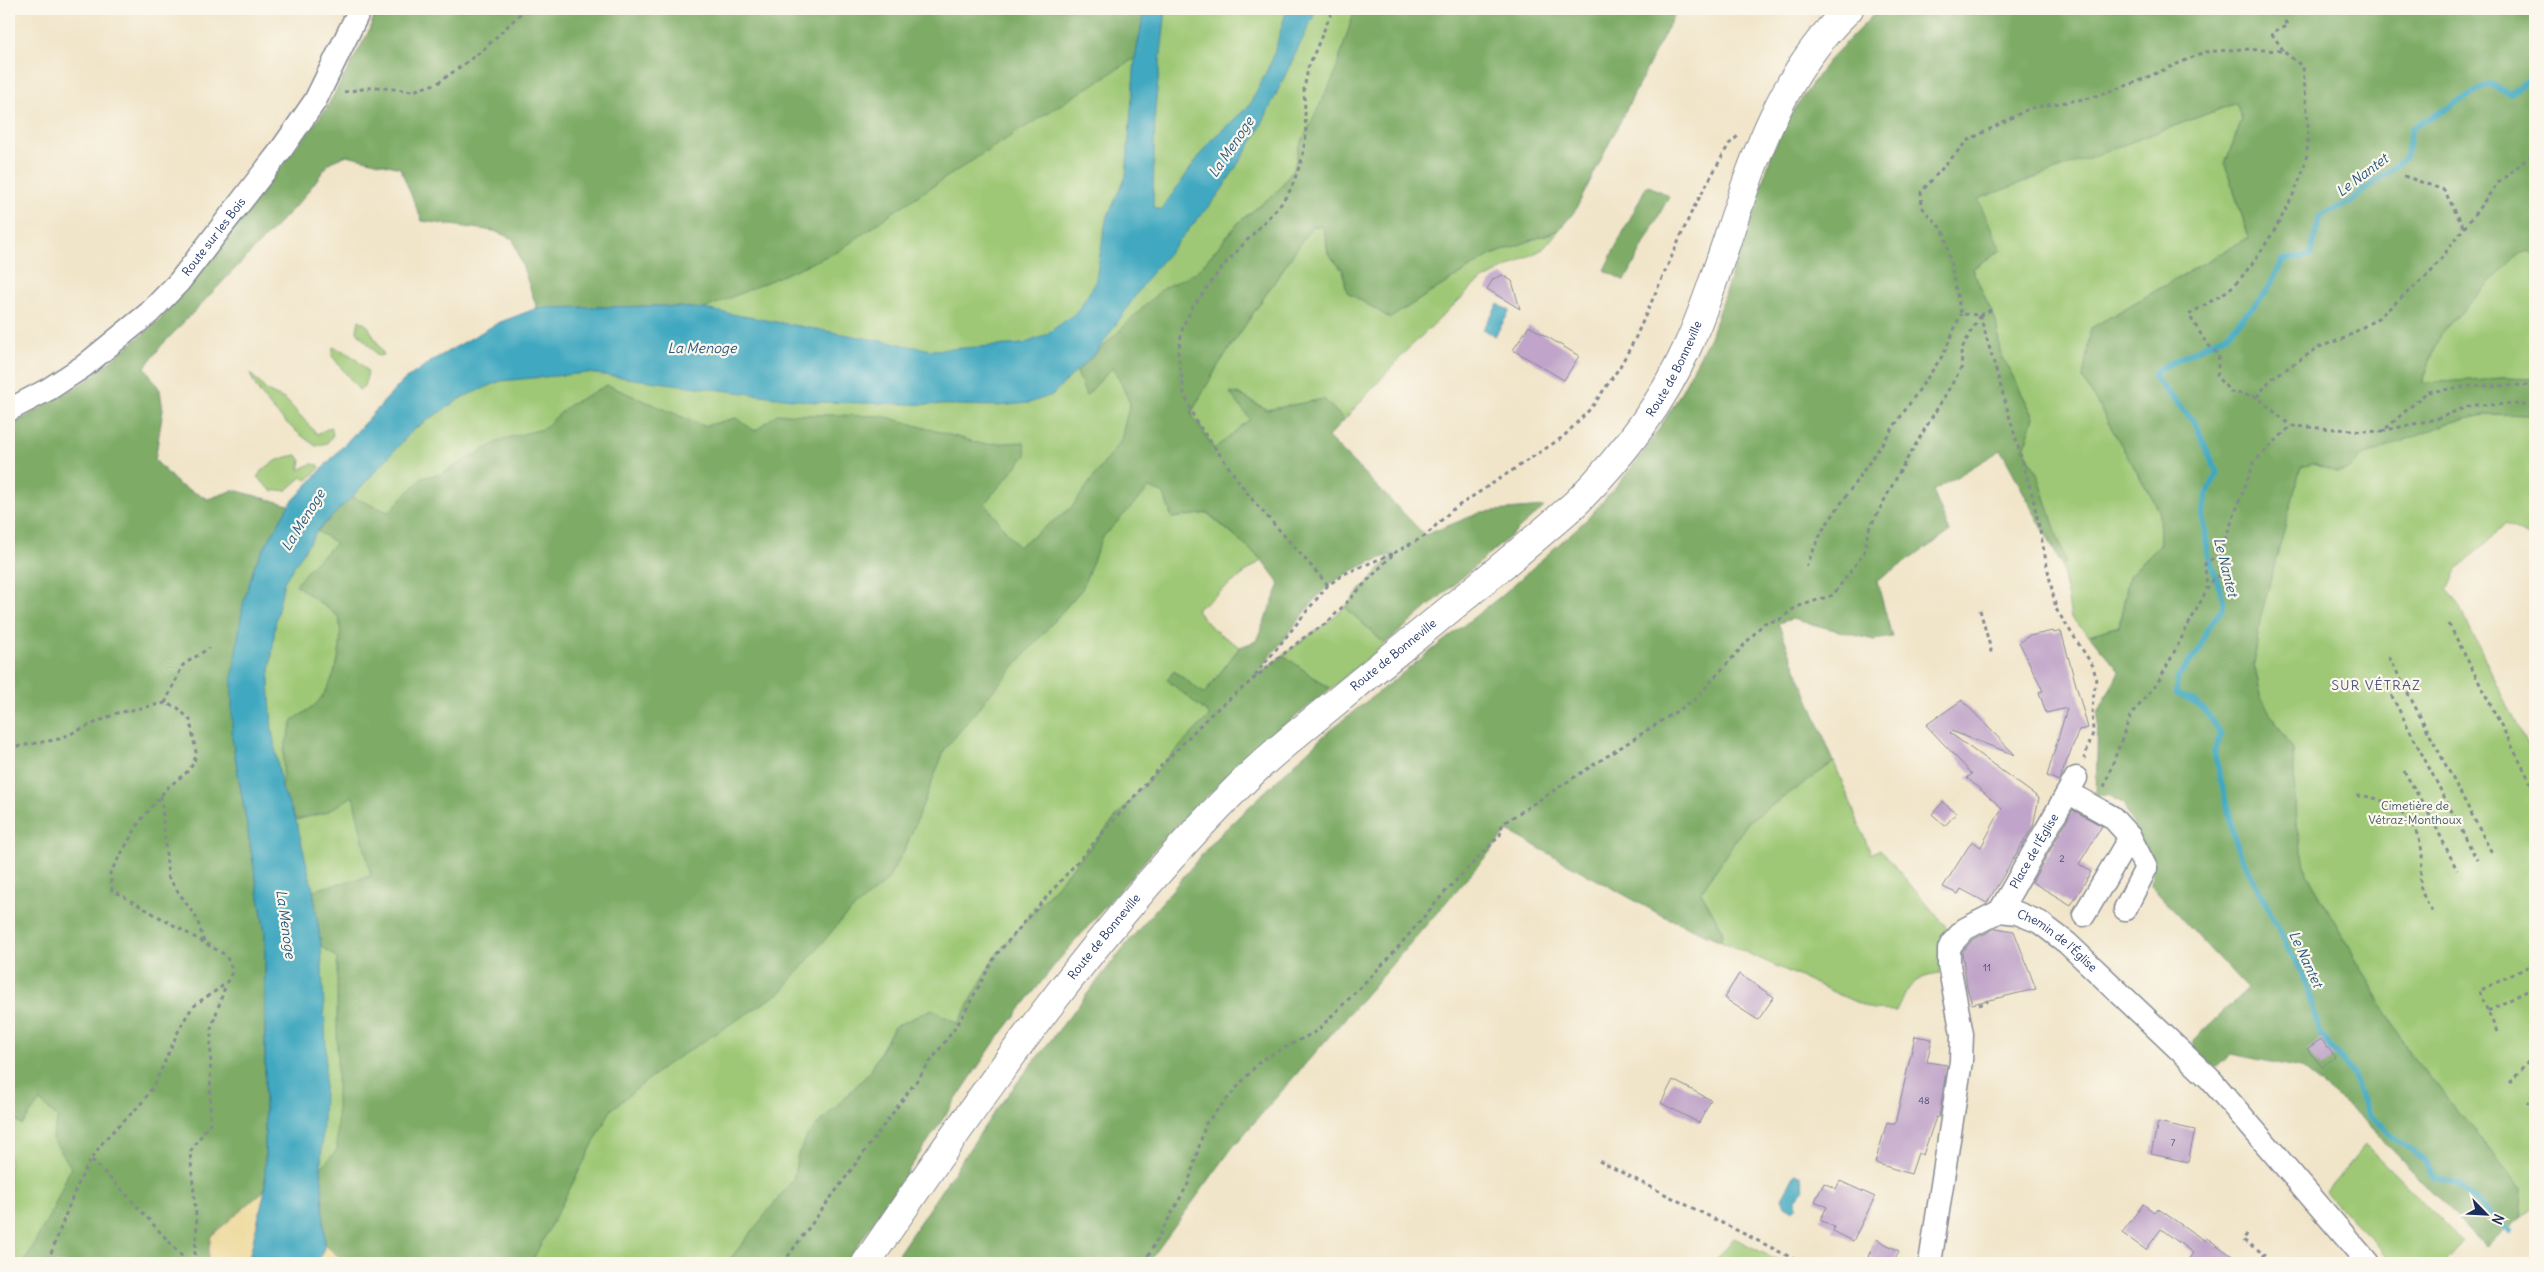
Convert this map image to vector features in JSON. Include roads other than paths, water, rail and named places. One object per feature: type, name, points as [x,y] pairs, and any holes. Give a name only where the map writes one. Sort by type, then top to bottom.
[{"type":"main road","name":"Route de Bonneville","points":[[866,1263],[987,1088],[1073,974],[1112,926],[1203,824],[1247,778],[1577,502],[1616,461],[1641,429],[1687,348],[1702,310],[1738,202],[1785,94],[1805,61],[1850,9]]},
{"type":"street","name":"Route sur les Bois","points":[[9,410],[49,389],[84,366],[149,313],[179,282],[276,158],[315,100],[360,9]]},
{"type":"street","name":"Place de l'Église","points":[[2000,911],[2073,785],[2112,817],[2130,837]]},
{"type":"street","points":[[2126,909],[2146,868],[2130,837]]},
{"type":"street","points":[[2084,915],[2130,837]]},
{"type":"street","name":"Chemin de l'Église","points":[[1930,1263],[1961,1061],[1962,1034],[1949,965],[1949,949],[1964,929],[2000,911],[2027,916],[2052,930],[2146,1016],[2211,1080],[2368,1263]]},
{"type":"water","name":"La Menoge","points":[[1145,9],[1166,9],[1155,108],[1153,207],[1161,210],[1210,141],[1249,106],[1272,60],[1287,9],[1317,9],[1257,134],[1219,194],[1149,276],[1099,349],[1052,395],[1029,403],[998,406],[815,402],[587,373],[501,381],[463,397],[414,429],[352,497],[317,531],[284,582],[276,619],[269,680],[272,730],[282,789],[296,820],[313,890],[321,946],[326,1047],[321,1168],[325,1245],[318,1263],[248,1263],[265,1190],[265,933],[232,738],[232,681],[243,604],[255,564],[289,505],[403,381],[433,360],[498,323],[537,308],[660,306],[704,309],[932,350],[1023,344],[1044,336],[1076,313],[1095,284],[1106,220],[1126,176],[1135,58]]},
{"type":"water","points":[[1498,304],[1510,311],[1495,336],[1483,329]]},
{"type":"water","points":[[1795,1174],[1801,1177],[1804,1189],[1796,1199],[1797,1207],[1792,1210],[1785,1206],[1782,1198]]},
{"type":"waterway","name":"Le Nantet","points":[[2509,1231],[2457,1184],[2434,1177],[2424,1161],[2368,1115],[2353,1074],[2319,1033],[2308,986],[2237,848],[2214,752],[2221,736],[2214,723],[2197,703],[2176,693],[2177,678],[2200,649],[2206,631],[2223,607],[2223,599],[2208,554],[2203,514],[2207,495],[2217,473],[2195,423],[2154,377],[2157,370],[2226,335],[2266,293],[2283,260],[2311,255],[2320,216],[2350,202],[2405,158],[2412,128],[2490,84],[2510,94],[2535,74]]},
{"type":"district","name":"SUR VÉTRAZ","points":[[2376,685]]},
{"type":"park label","name":"Cimetière de Vétraz-Monthoux","points":[[2415,813]]}]
